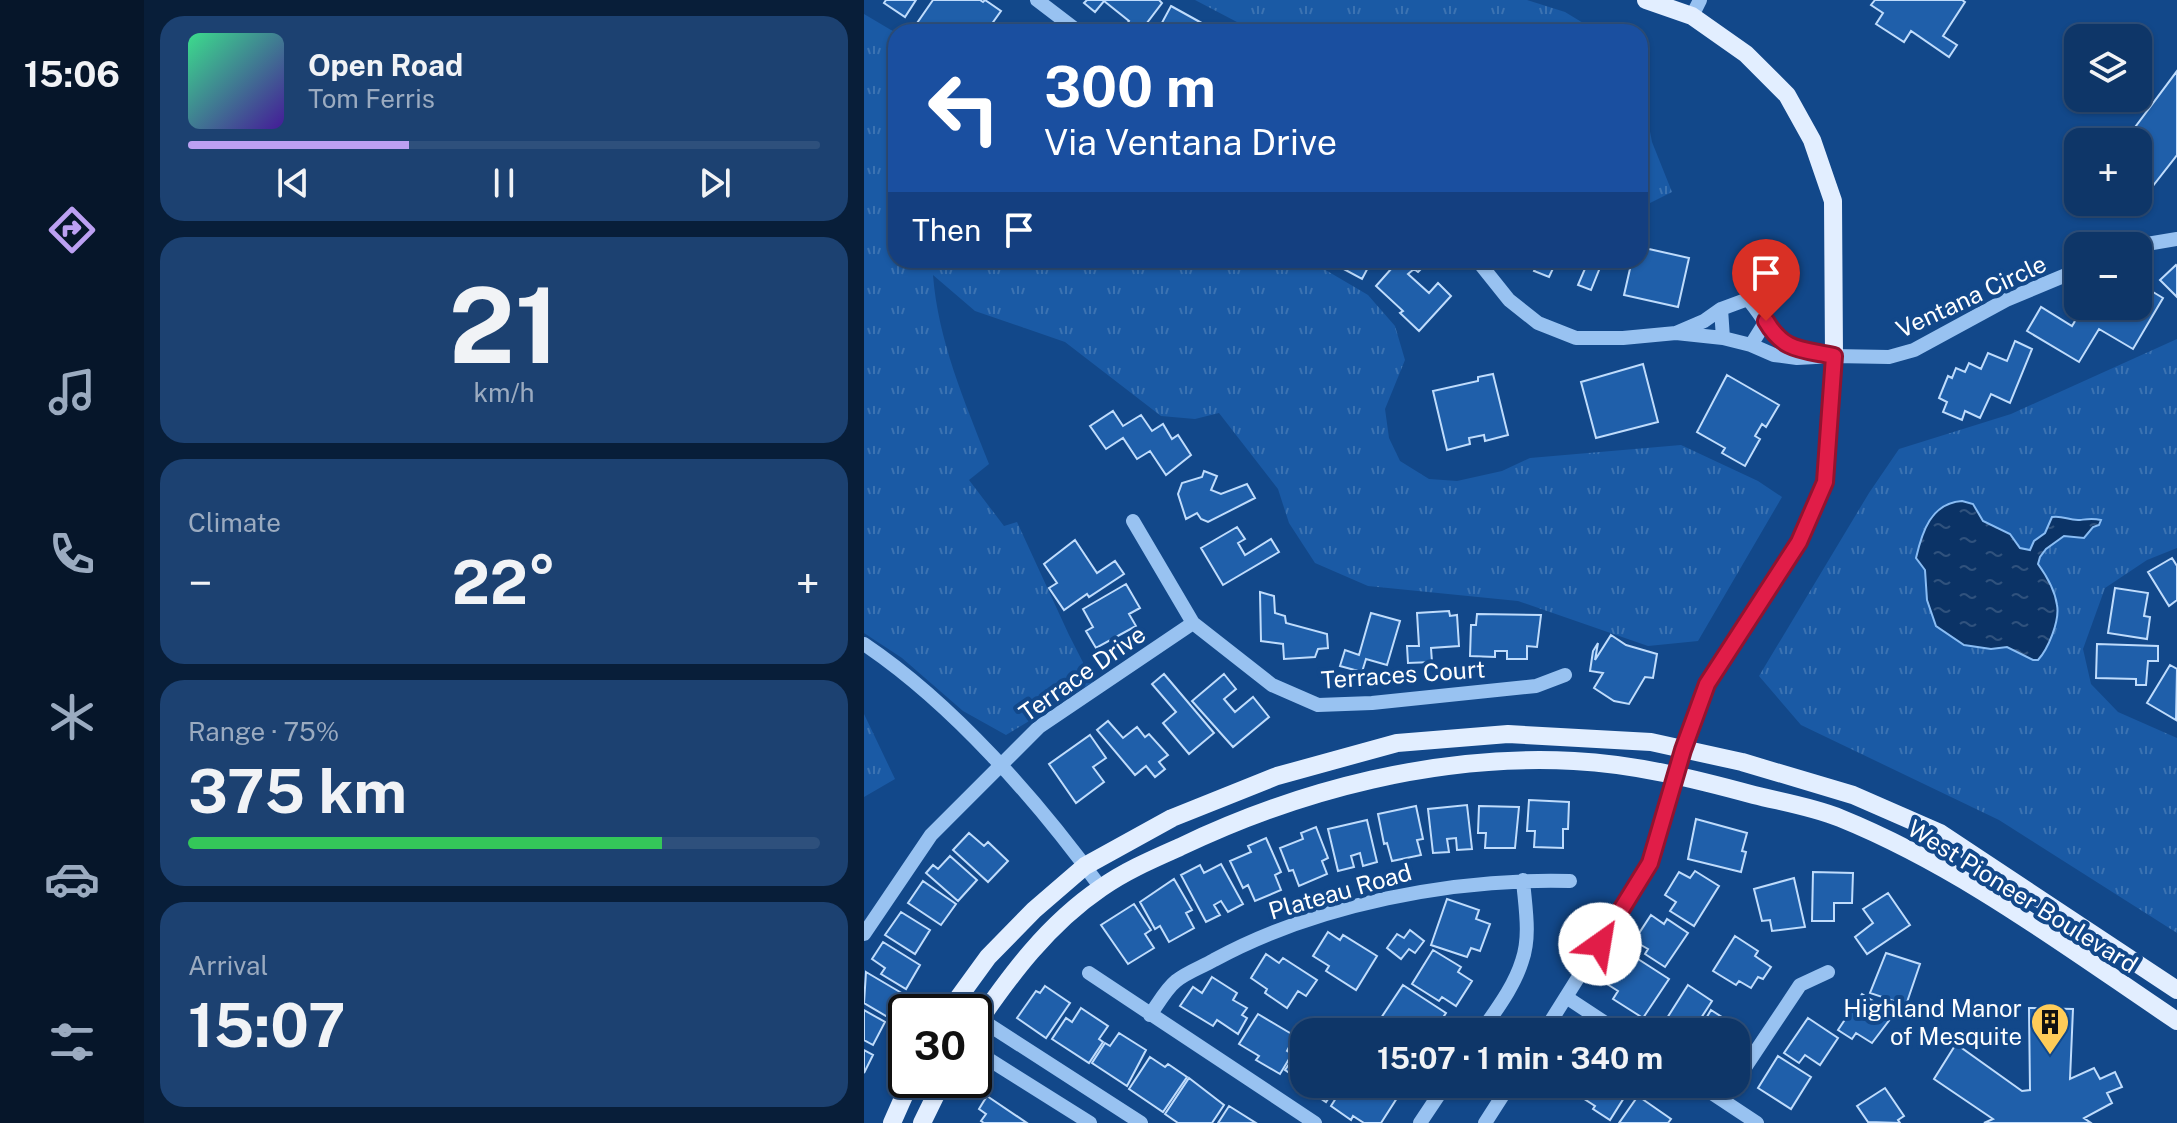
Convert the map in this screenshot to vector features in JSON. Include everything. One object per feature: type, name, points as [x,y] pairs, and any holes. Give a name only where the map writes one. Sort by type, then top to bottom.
[{"type":"main road","points":[[1646,0],[1696,8],[1787,95],[1812,140],[1833,201],[1834,356],[1825,482],[1799,542],[1707,684],[1677,775]]},
{"type":"main road","name":"West Pioneer Boulevard","points":[[961,994],[988,957],[1034,910],[1085,866],[1172,818],[1277,776],[1397,743],[1508,734],[1651,742],[1742,762],[1853,795],[1940,833],[2177,990]]},
{"type":"main road","name":"West Pioneer Boulevard","points":[[992,1002],[1051,928],[1101,888],[1142,864],[1215,830],[1288,803],[1400,773],[1497,762],[1574,761],[1677,775],[1837,816],[1923,857],[2018,915],[2177,1021]]},
{"type":"main road","points":[[892,1123],[903,1098]]},
{"type":"main road","points":[[922,1123],[934,1098]]},
{"type":"street","points":[[1037,0],[1068,24]]},
{"type":"street","points":[[2152,243],[2177,239]]},
{"type":"street","points":[[1483,268],[1509,300],[1538,323],[1576,338],[1676,333],[1723,338],[1774,355],[1797,358],[1834,356]]},
{"type":"street","name":"Ventana Circle","points":[[1834,356],[1889,357],[1914,350],[2006,300],[2064,276]]},
{"type":"street","points":[[1676,333],[1704,321],[1721,309],[1748,299],[1775,338],[1790,347],[1834,356]]},
{"type":"street","points":[[1721,309],[1723,338]]},
{"type":"street","points":[[1751,345],[1766,321]]},
{"type":"street","name":"Terraces Court","points":[[1133,521],[1193,623],[1272,685],[1318,705],[1372,703],[1536,686],[1565,675]]},
{"type":"street","name":"Terrace Drive","points":[[864,934],[931,835],[1039,727],[1193,623]]},
{"type":"street","points":[[864,644],[937,703],[1000,764],[1101,888]]},
{"type":"street","points":[[1553,1018],[1650,863],[1677,775]]},
{"type":"street","points":[[1490,1018],[1511,986],[1523,959],[1526,933],[1523,880]]},
{"type":"street","name":"Plateau Road","points":[[1150,1015],[1175,982],[1261,937],[1314,918],[1427,890],[1523,880],[1570,881]]},
{"type":"street","points":[[1750,1060],[1800,985],[1828,972]]},
{"type":"street","points":[[1089,973],[1315,1123]]},
{"type":"street","points":[[1566,997],[1598,1018]]},
{"type":"street","points":[[992,1032],[1141,1123]]},
{"type":"street","points":[[992,1062],[1086,1122],[1101,1096]]},
{"type":"street","points":[[1420,1123],[1437,1098]]},
{"type":"street","points":[[1485,1123],[1501,1098]]},
{"type":"street","points":[[1720,1098],[1757,1123]]},
{"type":"green space","points":[[1195,0],[1527,0],[1565,12],[1585,24],[1241,24]]},
{"type":"green space","points":[[864,14],[888,28],[888,268],[1322,268],[1368,295],[1395,326],[1405,360],[1385,409],[1389,438],[1400,461],[1429,479],[1457,481],[1502,471],[1530,458],[1681,445],[1758,481],[1782,497],[1698,641],[1648,646],[1518,601],[1368,586],[1315,563],[1289,523],[1278,489],[1219,413],[1195,419],[1161,416],[1065,342],[975,311],[933,275],[946,346],[989,464],[969,480],[1004,526],[1017,522],[1093,682],[1006,735],[963,711],[902,658],[864,633]]},
{"type":"green space","points":[[1648,121],[1652,142],[1672,192],[1648,204]]},
{"type":"green space","points":[[2177,339],[2177,548],[2147,560],[2105,588],[2083,649],[2091,684],[2118,712],[2177,738],[2177,933],[1999,820],[1801,725],[1759,676],[1869,493],[1899,449],[2011,414]]},
{"type":"green space","points":[[864,714],[895,779],[864,797]]},
{"type":"water","points":[[1962,501],[1973,504],[1983,521],[2010,534],[2020,548],[2030,550],[2034,541],[2045,533],[2052,517],[2101,520],[2084,538],[2064,536],[2040,557],[2038,564],[2056,600],[2057,619],[2046,649],[2038,660],[2007,647],[1991,649],[1964,645],[1936,626],[1927,600],[1925,570],[1916,558],[1921,538],[1935,513],[1951,503]]},
{"type":"building","points":[[886,0],[916,0],[905,17],[884,3]]},
{"type":"building","points":[[933,0],[985,0],[1001,11],[992,24],[916,24]]},
{"type":"building","points":[[1087,0],[1159,0],[1162,3],[1146,24],[1127,24],[1129,21],[1104,1],[1095,12],[1084,3]]},
{"type":"building","points":[[1875,0],[1962,0],[1965,2],[1943,36],[1957,45],[1949,57],[1911,31],[1904,42],[1876,24],[1883,13],[1871,5]]},
{"type":"building","points":[[1171,6],[1204,24],[1161,24]]},
{"type":"building","points":[[2177,71],[2177,155],[2152,187],[2152,128],[2134,128],[2146,112],[2152,112],[2152,104]]},
{"type":"building","points":[[1648,249],[1689,258],[1678,307],[1624,295],[1630,268],[1648,268]]},
{"type":"building","points":[[2177,266],[2177,297],[2160,280]]},
{"type":"building","points":[[1342,268],[1368,268],[1362,279]]},
{"type":"building","points":[[1392,268],[1422,268],[1408,274],[1429,293],[1438,283],[1451,296],[1419,331],[1376,286]]},
{"type":"building","points":[[1535,268],[1553,268],[1549,277],[1534,271]]},
{"type":"building","points":[[1585,268],[1600,268],[1591,290],[1578,285]]},
{"type":"building","points":[[2152,291],[2163,298],[2152,317]]},
{"type":"building","points":[[2041,307],[2072,326],[2076,320],[2150,320],[2133,349],[2099,329],[2079,362],[2027,331]]},
{"type":"building","points":[[2015,341],[2032,349],[2010,403],[1991,394],[1980,418],[1965,411],[1962,420],[1943,412],[1947,402],[1939,398],[1948,376],[1952,378],[1956,368],[1965,372],[1969,363],[1981,369],[1988,353],[2007,361]]},
{"type":"building","points":[[1643,364],[1658,422],[1596,438],[1581,382]]},
{"type":"building","points":[[1493,374],[1508,435],[1485,441],[1484,435],[1469,438],[1470,444],[1447,450],[1433,391],[1478,381],[1478,377]]},
{"type":"building","points":[[1727,375],[1779,405],[1766,427],[1762,424],[1755,436],[1760,439],[1745,466],[1722,453],[1725,448],[1697,432]]},
{"type":"building","points":[[1113,411],[1123,426],[1141,415],[1152,431],[1163,424],[1172,439],[1178,435],[1191,455],[1166,475],[1150,451],[1137,459],[1123,438],[1106,449],[1090,426]]},
{"type":"building","points":[[1204,471],[1217,476],[1211,490],[1221,494],[1247,484],[1255,498],[1208,522],[1197,513],[1186,519],[1178,494],[1182,483],[1202,477]]},
{"type":"building","points":[[1237,527],[1245,539],[1238,543],[1245,555],[1271,539],[1279,552],[1223,585],[1201,548]]},
{"type":"building","points":[[1075,540],[1097,573],[1115,561],[1124,574],[1064,610],[1049,588],[1057,583],[1044,564]]},
{"type":"building","points":[[2172,558],[2177,566],[2177,600],[2169,606],[2148,572]]},
{"type":"building","points":[[1126,584],[1140,608],[1129,614],[1136,626],[1096,648],[1086,631],[1093,627],[1083,609]]},
{"type":"building","points":[[2115,588],[2148,593],[2144,616],[2150,617],[2147,639],[2108,633]]},
{"type":"building","points":[[1260,592],[1274,596],[1275,613],[1285,616],[1286,623],[1327,634],[1328,648],[1318,649],[1315,657],[1284,659],[1283,644],[1261,641]]},
{"type":"building","points":[[1449,611],[1450,616],[1457,615],[1459,646],[1431,648],[1432,662],[1408,663],[1407,646],[1419,646],[1417,613]]},
{"type":"building","points":[[1371,613],[1400,621],[1387,665],[1366,659],[1362,672],[1340,666],[1345,650],[1359,655]]},
{"type":"building","points":[[1477,614],[1541,615],[1537,647],[1527,646],[1527,659],[1507,659],[1507,651],[1495,651],[1495,657],[1470,656],[1471,625],[1476,625]]},
{"type":"building","points":[[1611,635],[1626,645],[1657,654],[1653,678],[1645,677],[1629,704],[1614,701],[1594,688],[1603,673],[1590,671],[1593,651],[1598,643],[1595,660]]},
{"type":"building","points":[[2097,644],[2158,646],[2158,661],[2148,661],[2146,685],[2136,685],[2136,679],[2096,678]]},
{"type":"building","points":[[2170,665],[2177,669],[2176,720],[2147,703]]},
{"type":"building","points":[[1164,674],[1214,733],[1189,754],[1163,723],[1176,712],[1152,684]]},
{"type":"building","points":[[1224,674],[1236,689],[1224,699],[1235,712],[1253,697],[1269,717],[1233,747],[1192,701]]},
{"type":"building","points":[[1108,721],[1123,738],[1137,727],[1145,737],[1149,734],[1168,755],[1159,762],[1165,769],[1155,777],[1146,766],[1135,775],[1097,730]]},
{"type":"building","points":[[1090,735],[1106,758],[1093,767],[1104,782],[1076,803],[1049,764]]},
{"type":"building","points":[[1529,800],[1569,802],[1568,829],[1563,829],[1563,848],[1534,847],[1535,831],[1527,831]]},
{"type":"building","points":[[1467,805],[1472,849],[1457,850],[1456,838],[1447,839],[1449,852],[1433,853],[1428,809]]},
{"type":"building","points":[[1416,806],[1423,839],[1417,840],[1421,855],[1392,861],[1387,843],[1384,844],[1378,814]]},
{"type":"building","points":[[1479,806],[1519,807],[1515,848],[1485,848],[1486,833],[1478,833]]},
{"type":"building","points":[[1696,819],[1747,833],[1741,872],[1688,859]]},
{"type":"building","points":[[1367,820],[1377,862],[1363,866],[1360,853],[1351,856],[1354,867],[1338,871],[1328,829]]},
{"type":"building","points":[[1316,827],[1328,858],[1322,861],[1327,874],[1299,886],[1280,848],[1303,839],[1301,833]]},
{"type":"building","points":[[969,833],[984,846],[988,842],[1008,861],[988,882],[953,850]]},
{"type":"building","points":[[1266,838],[1281,872],[1275,875],[1281,890],[1255,901],[1248,885],[1243,888],[1230,861],[1251,852],[1248,846]]},
{"type":"building","points":[[950,856],[977,880],[958,901],[926,873],[933,865],[938,869]]},
{"type":"building","points":[[1221,864],[1243,904],[1228,912],[1221,901],[1214,905],[1220,915],[1206,922],[1181,875],[1200,865],[1204,873]]},
{"type":"building","points":[[1695,871],[1719,886],[1694,926],[1670,911],[1676,902],[1665,895],[1679,872],[1690,878]]},
{"type":"building","points":[[1813,872],[1853,873],[1852,903],[1834,903],[1834,921],[1812,921]]},
{"type":"building","points":[[1794,878],[1805,927],[1772,931],[1770,920],[1762,921],[1754,889]]},
{"type":"building","points":[[1174,879],[1192,910],[1186,913],[1194,928],[1169,942],[1160,926],[1155,929],[1140,902]]},
{"type":"building","points":[[923,881],[956,904],[941,925],[908,903]]},
{"type":"building","points":[[1888,893],[1910,925],[1867,954],[1855,937],[1873,923],[1863,909]]},
{"type":"building","points":[[1447,899],[1479,910],[1476,919],[1490,924],[1480,951],[1471,948],[1467,957],[1431,945]]},
{"type":"building","points":[[1134,904],[1151,930],[1145,934],[1154,948],[1128,964],[1101,925]]},
{"type":"building","points":[[901,912],[930,930],[915,954],[885,935]]},
{"type":"building","points":[[1651,915],[1664,924],[1667,919],[1688,933],[1665,967],[1645,954],[1648,949],[1634,941]]},
{"type":"building","points":[[1410,930],[1424,941],[1415,953],[1409,949],[1401,959],[1387,948],[1397,934],[1404,938]]},
{"type":"building","points":[[1328,932],[1340,940],[1343,935],[1377,956],[1356,990],[1326,971],[1329,966],[1313,956]]},
{"type":"building","points":[[1735,936],[1758,951],[1755,956],[1771,967],[1763,979],[1758,977],[1751,988],[1739,981],[1736,985],[1713,971]]},
{"type":"building","points":[[883,942],[920,965],[906,989],[881,974],[885,968],[872,959]]},
{"type":"building","points":[[1433,950],[1461,967],[1458,972],[1472,981],[1456,1006],[1442,997],[1439,1001],[1412,984]]},
{"type":"building","points":[[1886,953],[1920,964],[1906,1005],[1870,993]]},
{"type":"building","points":[[1266,954],[1279,963],[1283,958],[1317,980],[1306,996],[1298,991],[1287,1008],[1265,993],[1267,989],[1251,978]]},
{"type":"building","points":[[1638,959],[1669,979],[1643,1018],[1613,999],[1618,991],[1607,984],[1622,960],[1633,967]]},
{"type":"building","points":[[866,972],[903,994],[888,994],[888,1017],[864,1003]]},
{"type":"building","points":[[1212,977],[1237,993],[1233,1000],[1247,1008],[1242,1015],[1247,1018],[1238,1034],[1217,1020],[1213,1026],[1180,1006],[1193,987],[1202,993]]},
{"type":"building","points":[[1403,985],[1446,1013],[1443,1018],[1381,1018]]},
{"type":"building","points":[[1688,985],[1712,1001],[1701,1018],[1667,1018]]},
{"type":"building","points":[[1045,986],[1070,1003],[1046,1038],[1017,1018],[1036,991],[1040,993]]},
{"type":"building","points":[[1862,994],[1894,1014],[1872,1043],[1856,1033],[1852,1039],[1838,1030]]},
{"type":"building","points":[[1081,1008],[1108,1026],[1099,1039],[1103,1042],[1089,1063],[1052,1039],[1066,1018],[1072,1022]]},
{"type":"building","name":"Highland Manor of Mesquite","points":[[2029,1008],[2073,1009],[2070,1079],[2094,1068],[2100,1079],[2115,1072],[2122,1087],[2107,1093],[2112,1103],[2084,1118],[2091,1123],[1984,1123],[1993,1119],[1934,1079],[1956,1044],[2022,1091],[2030,1090]]},
{"type":"building","points":[[864,1010],[885,1022],[873,1045],[864,1040]]},
{"type":"building","points":[[1711,1010],[1724,1018],[1706,1018]]},
{"type":"building","points":[[1258,1014],[1290,1033],[1287,1051],[1290,1057],[1280,1074],[1256,1060],[1259,1056],[1239,1044]]},
{"type":"building","points":[[1808,1018],[1838,1038],[1820,1065],[1805,1055],[1799,1063],[1784,1053]]},
{"type":"building","points":[[1119,1033],[1146,1050],[1127,1086],[1092,1063],[1105,1043],[1110,1046]]},
{"type":"building","points":[[864,1050],[873,1055],[864,1073]]},
{"type":"building","points":[[1778,1056],[1811,1077],[1791,1109],[1758,1088]]},
{"type":"building","points":[[1150,1057],[1165,1067],[1168,1064],[1187,1077],[1163,1112],[1129,1089]]},
{"type":"building","points":[[1189,1078],[1224,1105],[1212,1123],[1178,1123],[1165,1114]]},
{"type":"building","points":[[1885,1088],[1904,1116],[1898,1120],[1900,1123],[1868,1122],[1857,1106]]},
{"type":"building","points":[[986,1098],[990,1098],[1027,1123],[984,1123],[981,1121],[986,1114],[979,1109]]},
{"type":"building","points":[[1336,1098],[1397,1098],[1381,1123],[1364,1123],[1353,1116],[1351,1120],[1331,1106]]},
{"type":"building","points":[[1583,1098],[1624,1098],[1610,1120],[1593,1109],[1595,1106]]},
{"type":"building","points":[[1637,1098],[1671,1119],[1668,1123],[1619,1123]]},
{"type":"building","points":[[1229,1106],[1256,1123],[1218,1123]]},
{"type":"place","name":"Highland Manor of Mesquite","points":[[2050,1056]]},
{"type":"route","points":[[1600,944],[1650,863],[1683,750],[1707,684],[1799,542],[1825,482],[1834,356],[1790,347],[1775,338],[1766,321]]}]
